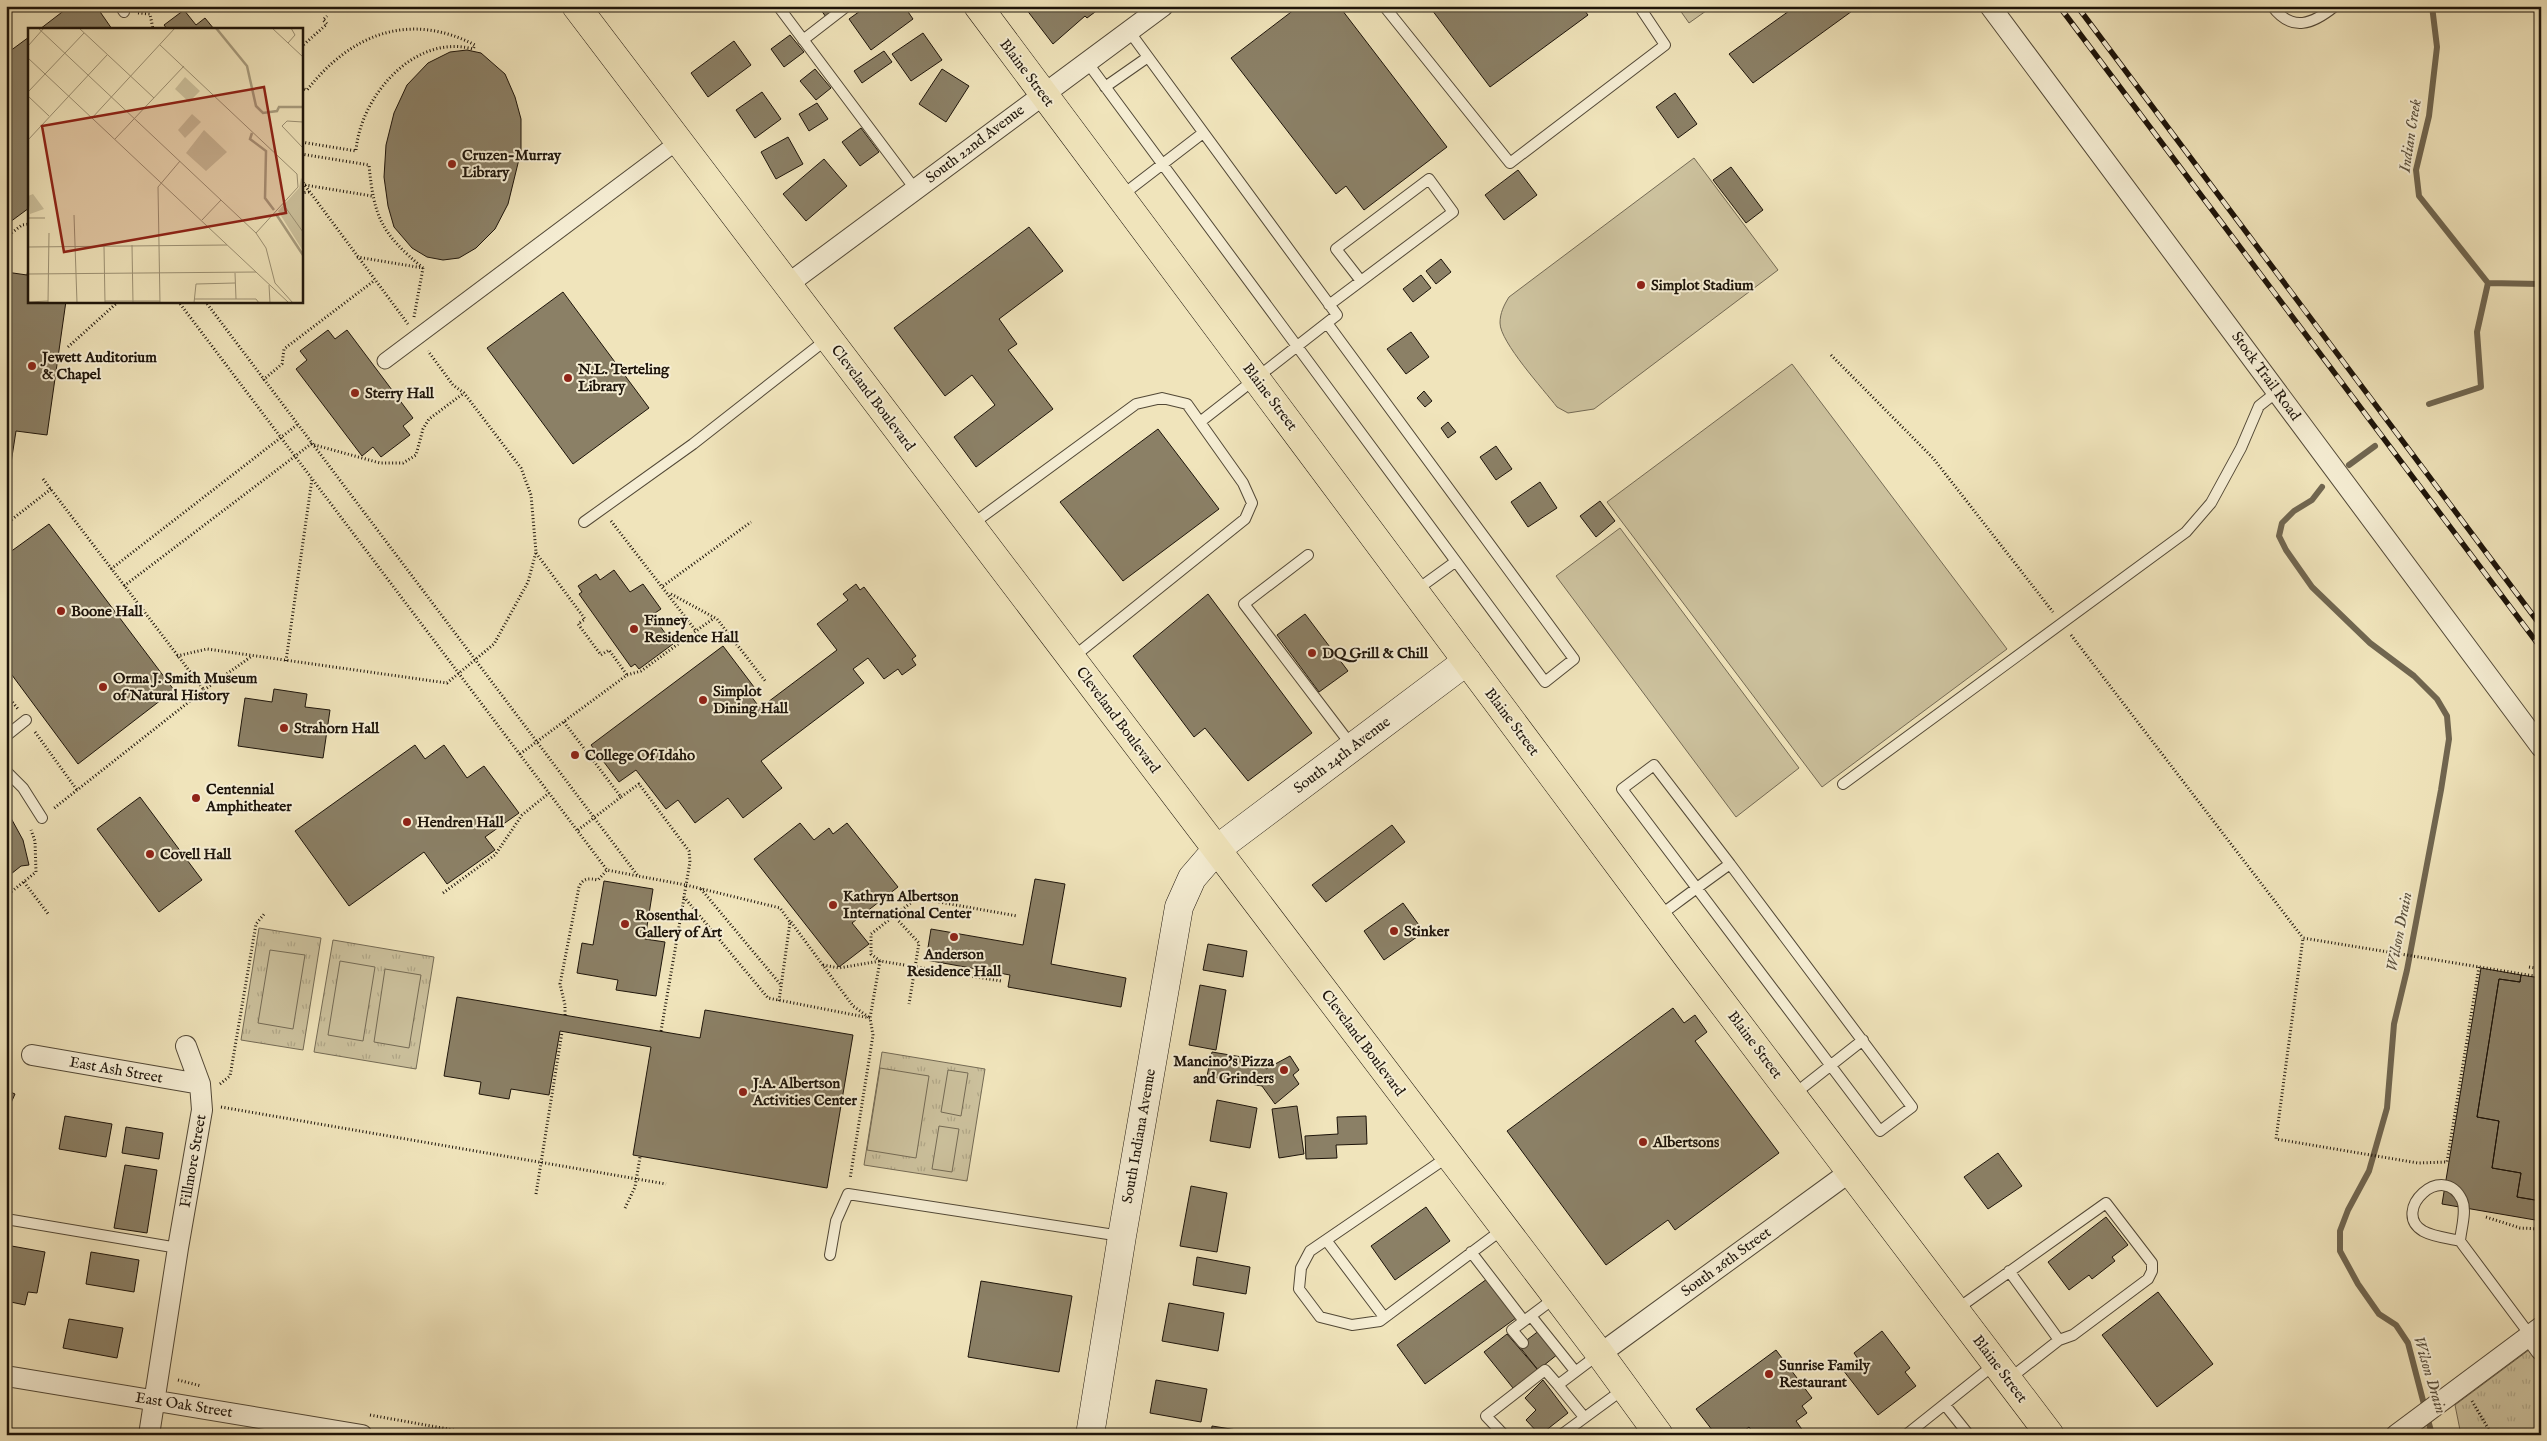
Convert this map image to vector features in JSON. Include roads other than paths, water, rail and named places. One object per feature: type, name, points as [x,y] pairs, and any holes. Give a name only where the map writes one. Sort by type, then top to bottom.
[{"type":"main road","name":"Cleveland Boulevard","points":[[576,6],[680,140],[970,526],[1600,1354],[1659,1435]]},
{"type":"main road","name":"Blaine Street","points":[[978,6],[1658,917],[2050,1435]]},
{"type":"main road","name":"South 24th Avenue","points":[[1217,849],[1466,661]]},
{"type":"main road","name":"South Indiana Avenue","points":[[1090,1435],[1178,907],[1192,878],[1217,849]]},
{"type":"street","name":"South 22nd Avenue","points":[[788,284],[1163,6]]},
{"type":"street","name":"Stock Trail Road","points":[[1990,6],[2278,391],[2310,439],[2541,747]]},
{"type":"street","points":[[385,361],[680,140]]},
{"type":"street","name":"Fillmore Street","points":[[150,1435],[178,1248],[202,1110],[209,1087],[186,1046]]},
{"type":"street","name":"East Ash Street","points":[[32,1055],[209,1087]]},
{"type":"street","name":"South 26th Street","points":[[1600,1354],[1851,1171]]},
{"type":"street","points":[[2402,1430],[2445,1398],[2537,1338]]},
{"type":"street","name":"East Oak Street","points":[[6,1376],[362,1435]]},
{"type":"lane","points":[[778,6],[915,189]]},
{"type":"lane","points":[[803,40],[847,6]]},
{"type":"lane","points":[[1384,6],[1510,163],[1665,46],[1639,6]]},
{"type":"lane","points":[[2272,6],[2277,13],[2290,22],[2303,24],[2318,20],[2335,6]]},
{"type":"lane","points":[[1129,31],[1337,316],[1200,422]]},
{"type":"lane","points":[[1105,87],[1148,57]]},
{"type":"lane","points":[[1087,62],[1545,682],[1574,659],[1327,323]]},
{"type":"lane","points":[[1120,196],[1203,133]]},
{"type":"lane","points":[[1329,305],[1453,212],[1429,179],[1336,249],[1361,280]]},
{"type":"lane","points":[[584,522],[694,444],[828,338]]},
{"type":"lane","points":[[1843,784],[2186,532],[2211,503],[2241,448],[2259,406],[2278,391]]},
{"type":"lane","points":[[970,526],[1136,404],[1162,398],[1187,404],[1243,483],[1252,503],[1245,520],[1071,658]]},
{"type":"lane","points":[[1308,555],[1244,604],[1352,747]]},
{"type":"lane","points":[[1414,591],[1455,562]]},
{"type":"lane","points":[[6,736],[26,720]]},
{"type":"lane","points":[[1654,765],[1730,864],[1912,1107],[1880,1130],[1622,789],[1654,765]]},
{"type":"lane","points":[[6,771],[22,788],[42,818]]},
{"type":"lane","points":[[1658,917],[1730,864]]},
{"type":"lane","points":[[1793,1095],[1863,1040]]},
{"type":"lane","points":[[1449,1156],[1310,1251],[1301,1268],[1299,1289],[1320,1316],[1352,1325],[1380,1321],[1504,1228]]},
{"type":"lane","points":[[2460,1241],[2464,1213],[2462,1201],[2456,1192],[2446,1186],[2435,1185],[2424,1190],[2416,1199],[2413,1210],[2415,1222],[2421,1230],[2433,1235],[2460,1241],[2537,1338]]},
{"type":"lane","points":[[830,1255],[836,1221],[848,1194],[1122,1236]]},
{"type":"lane","points":[[1906,1435],[1945,1405],[2059,1340],[2073,1336],[2148,1279],[2152,1271],[2152,1263],[2106,1202],[1955,1310]]},
{"type":"lane","points":[[6,1219],[178,1248]]},
{"type":"lane","points":[[1326,1240],[1384,1317]]},
{"type":"lane","points":[[1471,1252],[1575,1371]]},
{"type":"lane","points":[[2010,1271],[2059,1340]]},
{"type":"lane","points":[[1523,1343],[1512,1330],[1556,1296]]},
{"type":"lane","points":[[1558,1385],[1600,1354]]},
{"type":"lane","points":[[1504,1435],[1486,1416],[1543,1368],[1584,1417]]},
{"type":"lane","points":[[1561,1435],[1625,1388]]},
{"type":"lane","points":[[1945,1405],[1968,1435]]},
{"type":"waterway","name":"Indian Creek","points":[[2432,6],[2437,47],[2429,116],[2416,170],[2419,196],[2488,283],[2541,284]]},
{"type":"waterway","name":"Wilson Drain","points":[[2429,404],[2481,387],[2477,332],[2488,283]]},
{"type":"waterway","name":"Wilson Drain","points":[[2349,465],[2375,446]]},
{"type":"waterway","name":"Wilson Drain","points":[[2322,487],[2312,500],[2294,511],[2282,523],[2279,536],[2286,550],[2312,587],[2370,643],[2414,676],[2437,699],[2447,716],[2449,739],[2441,790],[2407,970],[2394,1024],[2387,1108],[2369,1171],[2348,1210],[2340,1231],[2340,1251],[2358,1284],[2379,1314],[2396,1325],[2408,1343],[2432,1435]]},
{"type":"railway","points":[[2059,6],[2541,648]]},
{"type":"railway","points":[[2077,6],[2541,626]]},
{"type":"place","name":"Cruzen-Murray Library","points":[[452,164]]},
{"type":"place","name":"Simplot Stadium","points":[[1641,285]]},
{"type":"place","name":"Jewett Auditorium & Chapel","points":[[32,366]]},
{"type":"place","name":"N.L. Terteling Library","points":[[568,378]]},
{"type":"place","name":"Sterry Hall","points":[[355,393]]},
{"type":"place","name":"Boone Hall","points":[[61,611]]},
{"type":"place","name":"Finney Residence Hall","points":[[634,629]]},
{"type":"place","name":"DQ Grill & Chill","points":[[1312,653]]},
{"type":"place","name":"Orma J. Smith Museum of Natural History","points":[[103,687]]},
{"type":"place","name":"Simplot Dining Hall","points":[[703,700]]},
{"type":"place","name":"Strahorn Hall","points":[[284,728]]},
{"type":"place","name":"College Of Idaho","points":[[575,755]]},
{"type":"place","name":"Centennial Amphitheater","points":[[196,798]]},
{"type":"place","name":"Hendren Hall","points":[[407,822]]},
{"type":"place","name":"Covell Hall","points":[[150,854]]},
{"type":"place","name":"Kathryn Albertson International Center","points":[[833,905]]},
{"type":"place","name":"Rosenthal Gallery of Art","points":[[625,924]]},
{"type":"place","name":"Stinker","points":[[1394,931]]},
{"type":"place","name":"Anderson Residence Hall","points":[[954,937]]},
{"type":"place","name":"Mancino's Pizza and Grinders","points":[[1284,1070]]},
{"type":"place","name":"J.A. Albertson Activities Center","points":[[743,1092]]},
{"type":"place","name":"Albertsons","points":[[1643,1142]]},
{"type":"place","name":"Sunrise Family Restaurant","points":[[1769,1374]]}]
